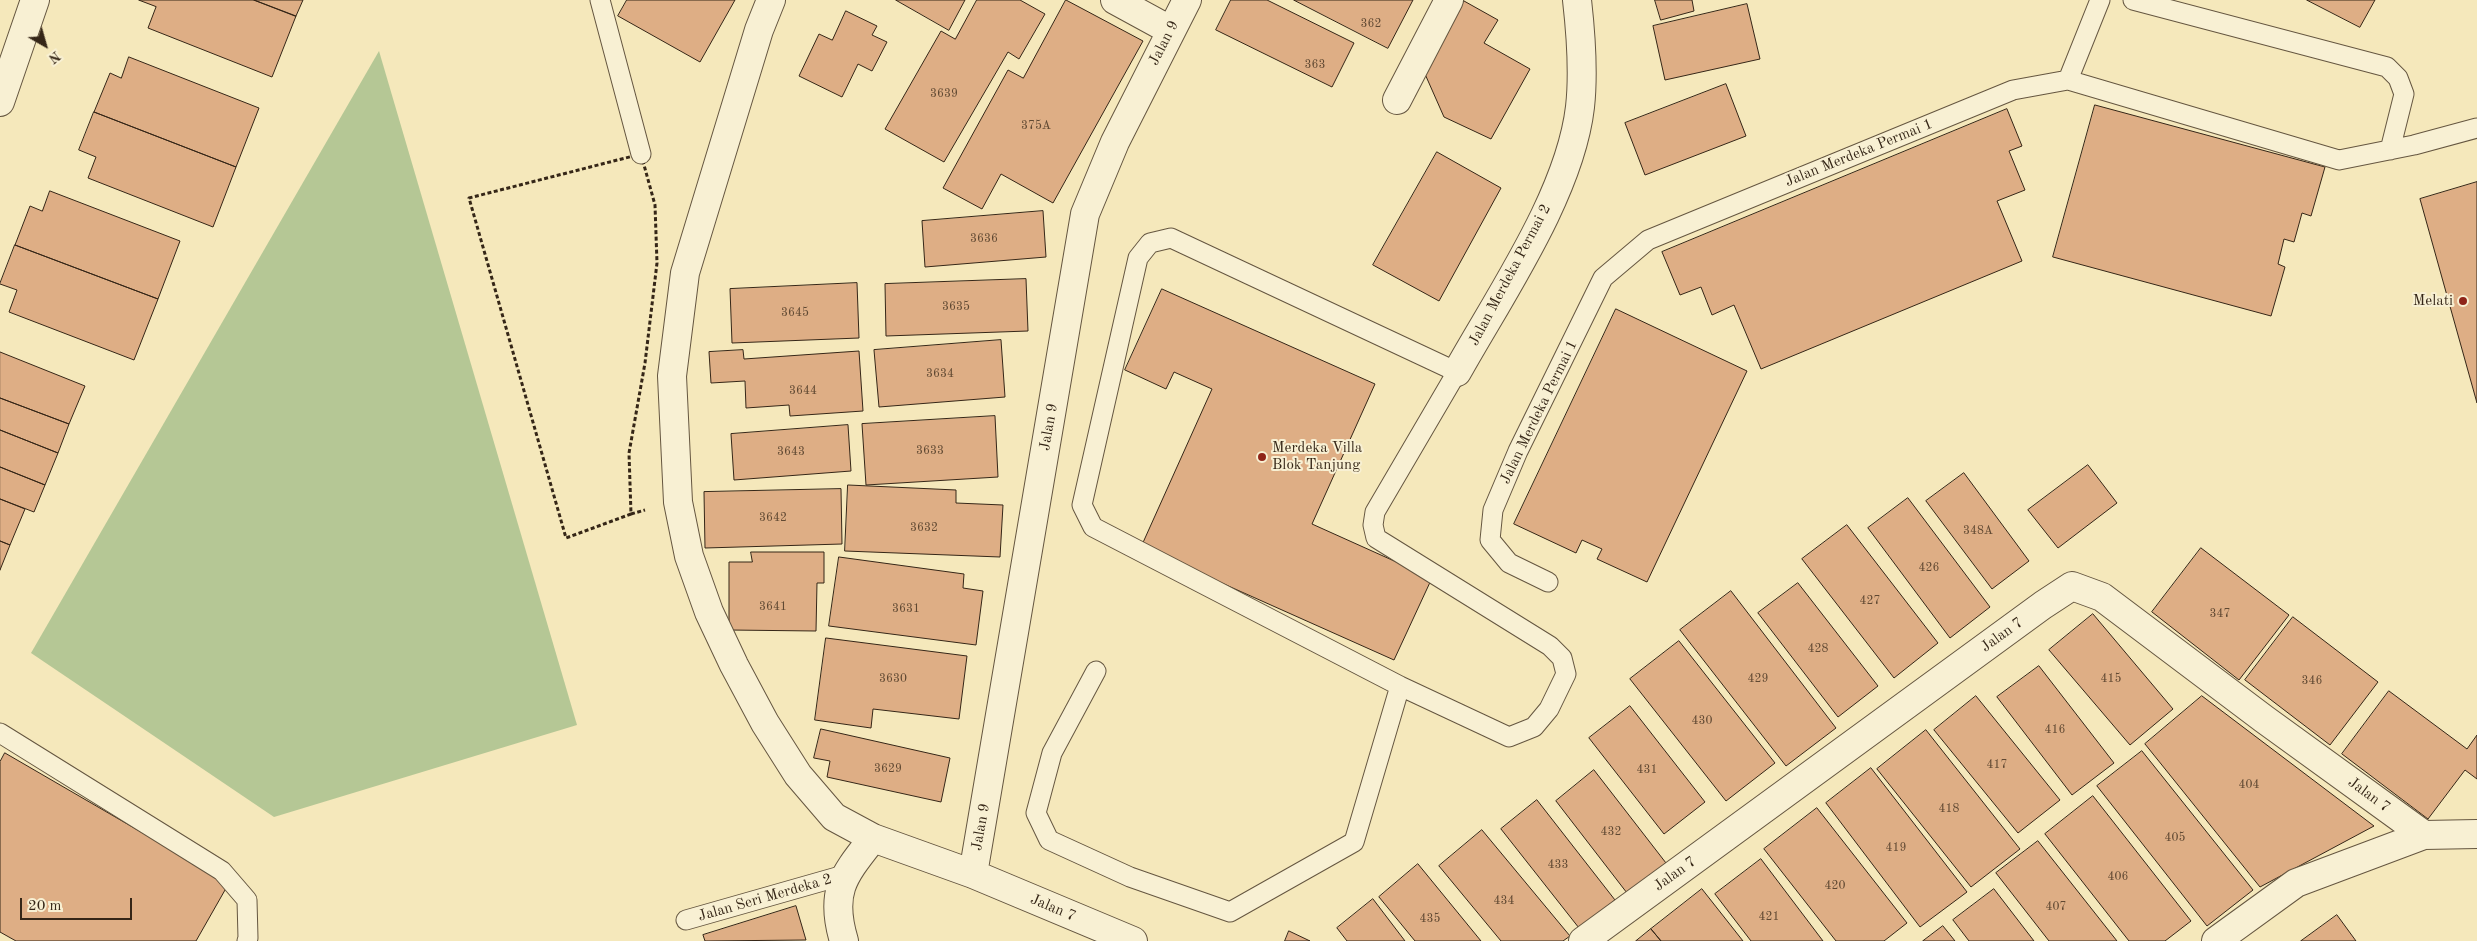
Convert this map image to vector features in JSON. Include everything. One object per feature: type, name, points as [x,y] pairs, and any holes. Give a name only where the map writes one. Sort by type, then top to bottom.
[{"type":"street","name":"Jalan 7","points":[[771,0],[759,30],[685,273],[672,376],[678,502],[689,556],[709,612],[734,665],[765,723],[798,775],[814,796],[834,816],[873,838],[973,874],[1133,941]]},
{"type":"street","points":[[1114,0],[1170,30]]},
{"type":"street","name":"Jalan 9","points":[[973,874],[1085,214],[1115,142],[1170,30],[1187,0]]},
{"type":"street","points":[[1397,100],[1449,0]]},
{"type":"street","name":"Jalan Merdeka Permai 2","points":[[1458,372],[1543,218],[1568,160],[1580,107],[1581,43],[1577,0]]},
{"type":"street","points":[[0,102],[29,7]]},
{"type":"street","name":"Jalan 7","points":[[1583,941],[2035,611],[2072,586],[2102,597],[2424,836]]},
{"type":"street","points":[[2216,941],[2296,883],[2424,836],[2477,834]]},
{"type":"street","name":"Jalan Seri Merdeka 2","points":[[844,941],[838,906],[844,875],[873,838]]},
{"type":"lane","points":[[600,0],[641,154]]},
{"type":"lane","points":[[2068,80],[2100,0]]},
{"type":"lane","points":[[2133,0],[2387,67],[2398,78],[2404,94],[2390,150]]},
{"type":"lane","name":"Jalan Merdeka Permai 1","points":[[1548,582],[1509,563],[1490,540],[1493,510],[1518,450],[1603,278],[1648,240],[2013,90],[2068,80],[2339,160],[2390,150],[2477,128]]},
{"type":"lane","points":[[1171,238],[1458,372],[1375,512],[1373,525],[1376,538],[1550,646],[1562,658],[1566,674],[1549,709],[1534,727],[1510,737],[1400,686],[1093,527],[1082,505],[1138,258],[1150,243],[1171,238]]},
{"type":"lane","points":[[1096,671],[1052,753],[1036,813],[1049,840],[1130,877],[1230,912],[1354,842],[1400,686]]},
{"type":"lane","points":[[0,733],[222,871],[247,900],[248,938],[246,941]]},
{"type":"lane","name":"Jalan Seri Merdeka 2","points":[[686,920],[844,875]]},
{"type":"path","points":[[641,154],[655,205],[657,264],[645,363],[629,453],[631,514],[566,538],[469,198],[641,154]]},
{"type":"green space","points":[[379,51],[577,725],[274,817],[31,653]]},
{"type":"building","points":[[139,0],[254,0],[296,16],[272,77],[148,28],[156,7]]},
{"type":"building","points":[[254,0],[303,0],[296,16]]},
{"type":"building","points":[[627,0],[735,0],[700,62],[618,16]]},
{"type":"building","points":[[896,0],[965,0],[949,30]]},
{"type":"building","points":[[977,0],[1020,0],[1045,14],[1019,59],[1008,52],[944,162],[885,129],[941,31],[955,39]]},
{"type":"building","points":[[1066,0],[1143,41],[1053,203],[1001,174],[982,209],[943,188],[1008,70],[1023,78]]},
{"type":"building","points":[[1231,0],[1267,0],[1354,43],[1332,87],[1216,30]]},
{"type":"building","points":[[1294,0],[1413,0],[1388,48]]},
{"type":"building","points":[[1655,0],[1692,0],[1694,11],[1661,20]]},
{"type":"building","points":[[2307,0],[2375,0],[2360,27]]},
{"type":"building","points":[[1464,1],[1498,20],[1484,43],[1530,69],[1491,139],[1444,117],[1425,74]]},
{"type":"building","points":[[1747,4],[1760,59],[1665,80],[1653,26]]},
{"type":"building","points":[[846,11],[877,26],[872,35],[887,42],[872,71],[858,64],[842,97],[799,76],[819,34],[832,40]]},
{"type":"building","points":[[129,57],[259,108],[236,167],[94,112],[110,73],[121,78]]},
{"type":"building","points":[[1726,84],[1746,136],[1645,175],[1625,123]]},
{"type":"building","points":[[2095,105],[2325,167],[2311,216],[2302,213],[2294,242],[2284,239],[2278,264],[2285,267],[2271,316],[2053,257]]},
{"type":"building","points":[[2007,109],[2022,146],[2009,151],[2025,190],[1997,201],[2022,261],[1761,369],[1734,305],[1712,315],[1701,287],[1680,295],[1662,252]]},
{"type":"building","points":[[94,112],[236,167],[213,227],[88,178],[96,157],[79,150]]},
{"type":"building","points":[[1437,152],[1501,188],[1439,301],[1373,265]]},
{"type":"building","name":"Melati","points":[[2477,182],[2477,403],[2420,199]]},
{"type":"building","points":[[50,191],[180,241],[158,299],[15,245],[30,206],[42,211]]},
{"type":"building","points":[[1043,211],[1046,257],[925,267],[922,221]]},
{"type":"building","points":[[15,245],[158,299],[134,360],[9,312],[17,290],[0,284]]},
{"type":"building","points":[[1026,279],[1028,331],[886,336],[885,284]]},
{"type":"building","points":[[857,283],[859,338],[732,343],[730,289]]},
{"type":"building","name":"Merdeka Villa Blok Tanjung","points":[[1162,289],[1375,384],[1312,524],[1432,578],[1394,660],[1141,547],[1212,389],[1174,372],[1166,389],[1125,370]]},
{"type":"building","points":[[1616,309],[1747,371],[1647,582],[1597,559],[1602,549],[1582,540],[1576,553],[1514,524]]},
{"type":"building","points":[[1001,340],[1005,397],[879,407],[874,350]]},
{"type":"building","points":[[743,350],[744,359],[859,351],[863,411],[790,416],[789,405],[746,408],[745,381],[711,383],[709,352]]},
{"type":"building","points":[[0,352],[85,386],[69,424],[0,398]]},
{"type":"building","points":[[0,398],[69,424],[58,453],[0,430]]},
{"type":"building","points":[[995,416],[998,477],[866,485],[862,424]]},
{"type":"building","points":[[848,425],[851,471],[734,480],[731,434]]},
{"type":"building","points":[[0,430],[58,453],[45,485],[0,467]]},
{"type":"building","points":[[2088,465],[2117,503],[2058,548],[2028,510]]},
{"type":"building","points":[[0,467],[45,485],[34,512],[0,499]]},
{"type":"building","points":[[1964,473],[2029,561],[1992,589],[1926,501]]},
{"type":"building","points":[[848,485],[956,490],[956,503],[1003,505],[1000,557],[845,551]]},
{"type":"building","points":[[841,489],[842,544],[705,548],[704,492]]},
{"type":"building","points":[[1908,498],[1990,607],[1950,638],[1868,528]]},
{"type":"building","points":[[0,499],[25,509],[10,545],[0,541]]},
{"type":"building","points":[[1847,525],[1938,643],[1894,678],[1802,559]]},
{"type":"building","points":[[0,541],[10,545],[0,570]]},
{"type":"building","points":[[2201,548],[2289,615],[2239,680],[2152,612]]},
{"type":"building","points":[[751,552],[824,552],[824,583],[817,583],[816,631],[729,630],[729,562],[752,562]]},
{"type":"building","points":[[839,557],[964,574],[963,588],[983,591],[976,645],[829,626]]},
{"type":"building","points":[[1798,583],[1878,686],[1838,717],[1758,613]]},
{"type":"building","points":[[1731,591],[1836,728],[1786,766],[1680,630]]},
{"type":"building","points":[[2093,614],[2173,709],[2130,745],[2049,650]]},
{"type":"building","points":[[2293,617],[2378,682],[2330,745],[2245,680]]},
{"type":"building","points":[[826,638],[967,656],[959,719],[873,709],[871,728],[815,720]]},
{"type":"building","points":[[1679,641],[1775,763],[1726,801],[1630,679]]},
{"type":"building","points":[[2039,666],[2114,763],[2072,795],[1997,697]]},
{"type":"building","points":[[2389,691],[2467,749],[2477,735],[2477,779],[2465,770],[2428,819],[2342,754]]},
{"type":"building","points":[[1976,696],[2060,800],[2018,833],[1934,730]]},
{"type":"building","points":[[2202,696],[2374,826],[2260,887],[2145,744]]},
{"type":"building","points":[[1630,706],[1705,802],[1664,834],[1589,738]]},
{"type":"building","points":[[821,729],[950,758],[941,802],[827,777],[830,761],[814,758]]},
{"type":"building","points":[[1926,730],[2020,849],[1971,887],[1877,769]]},
{"type":"building","points":[[2142,751],[2253,890],[2207,926],[2097,786]]},
{"type":"building","points":[[5,753],[229,883],[196,941],[16,941],[0,932],[0,762]]},
{"type":"building","points":[[1871,768],[1967,892],[1920,927],[1826,803]]},
{"type":"building","points":[[1594,770],[1666,863],[1627,893],[1556,801]]},
{"type":"building","points":[[2093,796],[2191,921],[2165,941],[2129,941],[2045,834]]},
{"type":"building","points":[[1537,800],[1615,900],[1579,928],[1501,829]]},
{"type":"building","points":[[1817,808],[1907,923],[1884,941],[1836,941],[1764,849]]},
{"type":"building","points":[[1482,830],[1570,936],[1563,941],[1501,941],[1439,866]]},
{"type":"building","points":[[2038,841],[2117,941],[2049,941],[1996,873]]},
{"type":"building","points":[[1761,859],[1823,941],[1751,941],[1715,894]]},
{"type":"building","points":[[1418,864],[1481,941],[1415,941],[1379,897]]},
{"type":"building","points":[[1702,889],[1743,941],[1661,941],[1651,929]]},
{"type":"building","points":[[1994,889],[2034,941],[1969,941],[1953,920]]},
{"type":"building","points":[[1373,899],[1405,941],[1347,941],[1337,928]]},
{"type":"building","points":[[796,906],[806,940],[705,941],[703,935]]},
{"type":"building","points":[[2337,915],[2356,941],[2301,941]]},
{"type":"building","points":[[1943,926],[1955,941],[1923,941]]},
{"type":"building","points":[[1651,929],[1661,941],[1636,941]]},
{"type":"building","points":[[1289,931],[1310,941],[1285,941]]},
{"type":"place","name":"Melati","points":[[2463,301]]},
{"type":"place","name":"Merdeka Villa Blok Tanjung","points":[[1262,457]]}]
